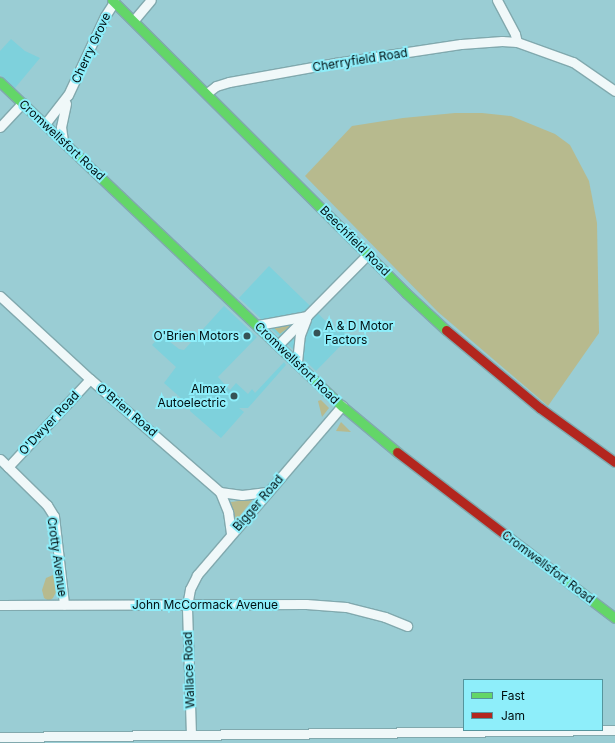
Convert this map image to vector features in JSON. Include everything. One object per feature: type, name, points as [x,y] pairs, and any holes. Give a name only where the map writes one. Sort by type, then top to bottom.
[{"type":"main road","name":"Beechfield Road","points":[[113,1],[134,20],[368,254],[459,342],[540,408],[615,462]]},
{"type":"main road","name":"Cromwellsfort Road","points":[[0,82],[279,344],[342,406],[394,452],[615,618]]},
{"type":"street","points":[[134,20],[151,0]]},
{"type":"street","points":[[497,0],[516,35],[517,42]]},
{"type":"street","name":"Cherry Grove","points":[[63,141],[62,116],[68,95],[113,1]]},
{"type":"street","name":"Cherryfield Road","points":[[207,93],[228,82],[335,63],[461,44],[502,41],[517,42],[573,62],[615,91]]},
{"type":"street","name":"Cherry Grove","points":[[45,124],[68,95]]},
{"type":"street","points":[[0,127],[22,103]]},
{"type":"street","points":[[279,344],[368,254]]},
{"type":"street","name":"O'Brien Road","points":[[0,296],[90,379],[220,492]]},
{"type":"street","points":[[258,325],[307,316]]},
{"type":"street","points":[[297,362],[300,335],[307,316]]},
{"type":"street","name":"O'Dwyer Road","points":[[8,467],[90,379]]},
{"type":"street","name":"Bigger Road","points":[[187,606],[190,589],[197,575],[342,406]]},
{"type":"street","name":"Crotty Avenue","points":[[0,459],[47,505],[54,516],[64,604]]},
{"type":"street","points":[[231,534],[228,512],[220,492],[242,495],[267,492]]},
{"type":"street","name":"John McCormack Avenue","points":[[0,605],[64,604],[187,606],[306,604],[346,607],[385,617],[407,626]]},
{"type":"street","name":"Wallace Road","points":[[187,606],[191,735]]},
{"type":"street","points":[[603,730],[615,730]]},
{"type":"street","points":[[0,737],[159,739],[191,735],[530,731]]},
{"type":"shaded area","points":[[11,39],[25,51],[40,58],[15,88],[0,75],[0,51]]},
{"type":"shaded area","points":[[269,266],[338,333],[342,330],[349,337],[316,371],[239,298]]},
{"type":"shaded area","points":[[224,306],[257,337],[218,377],[230,390],[236,383],[248,394],[252,389],[255,393],[284,362],[286,365],[248,408],[239,408],[244,412],[221,438],[190,411],[191,407],[164,383],[176,367],[152,345],[161,335],[179,349],[184,350]]},
{"type":"green space","points":[[455,113],[482,113],[511,116],[555,134],[570,145],[589,181],[597,223],[599,333],[548,406],[438,312],[305,176],[352,126],[403,118]]},
{"type":"green space","points":[[293,324],[280,334],[272,326],[288,325]]},
{"type":"green space","points":[[321,400],[329,408],[322,417],[318,401]]},
{"type":"green space","points":[[341,422],[351,432],[336,431]]},
{"type":"green space","points":[[253,499],[235,522],[231,502]]},
{"type":"green space","points":[[53,575],[56,592],[53,598],[49,601],[44,598],[42,590],[46,578]]},
{"type":"traffic: fast","points":[[112,0],[406,293],[446,330]]},
{"type":"traffic: fast","points":[[0,82],[342,406],[397,452]]},
{"type":"traffic: fast","points":[[524,549],[615,618]]},
{"type":"traffic: jam","points":[[446,330],[540,408],[615,462]]},
{"type":"traffic: jam","points":[[397,452],[524,549]]},
{"type":"place","name":"A & D Motor Factors","points":[[317,333]]},
{"type":"place","name":"O'Brien Motors","points":[[247,336]]},
{"type":"place","name":"Almax Autoelectric","points":[[234,396]]}]
